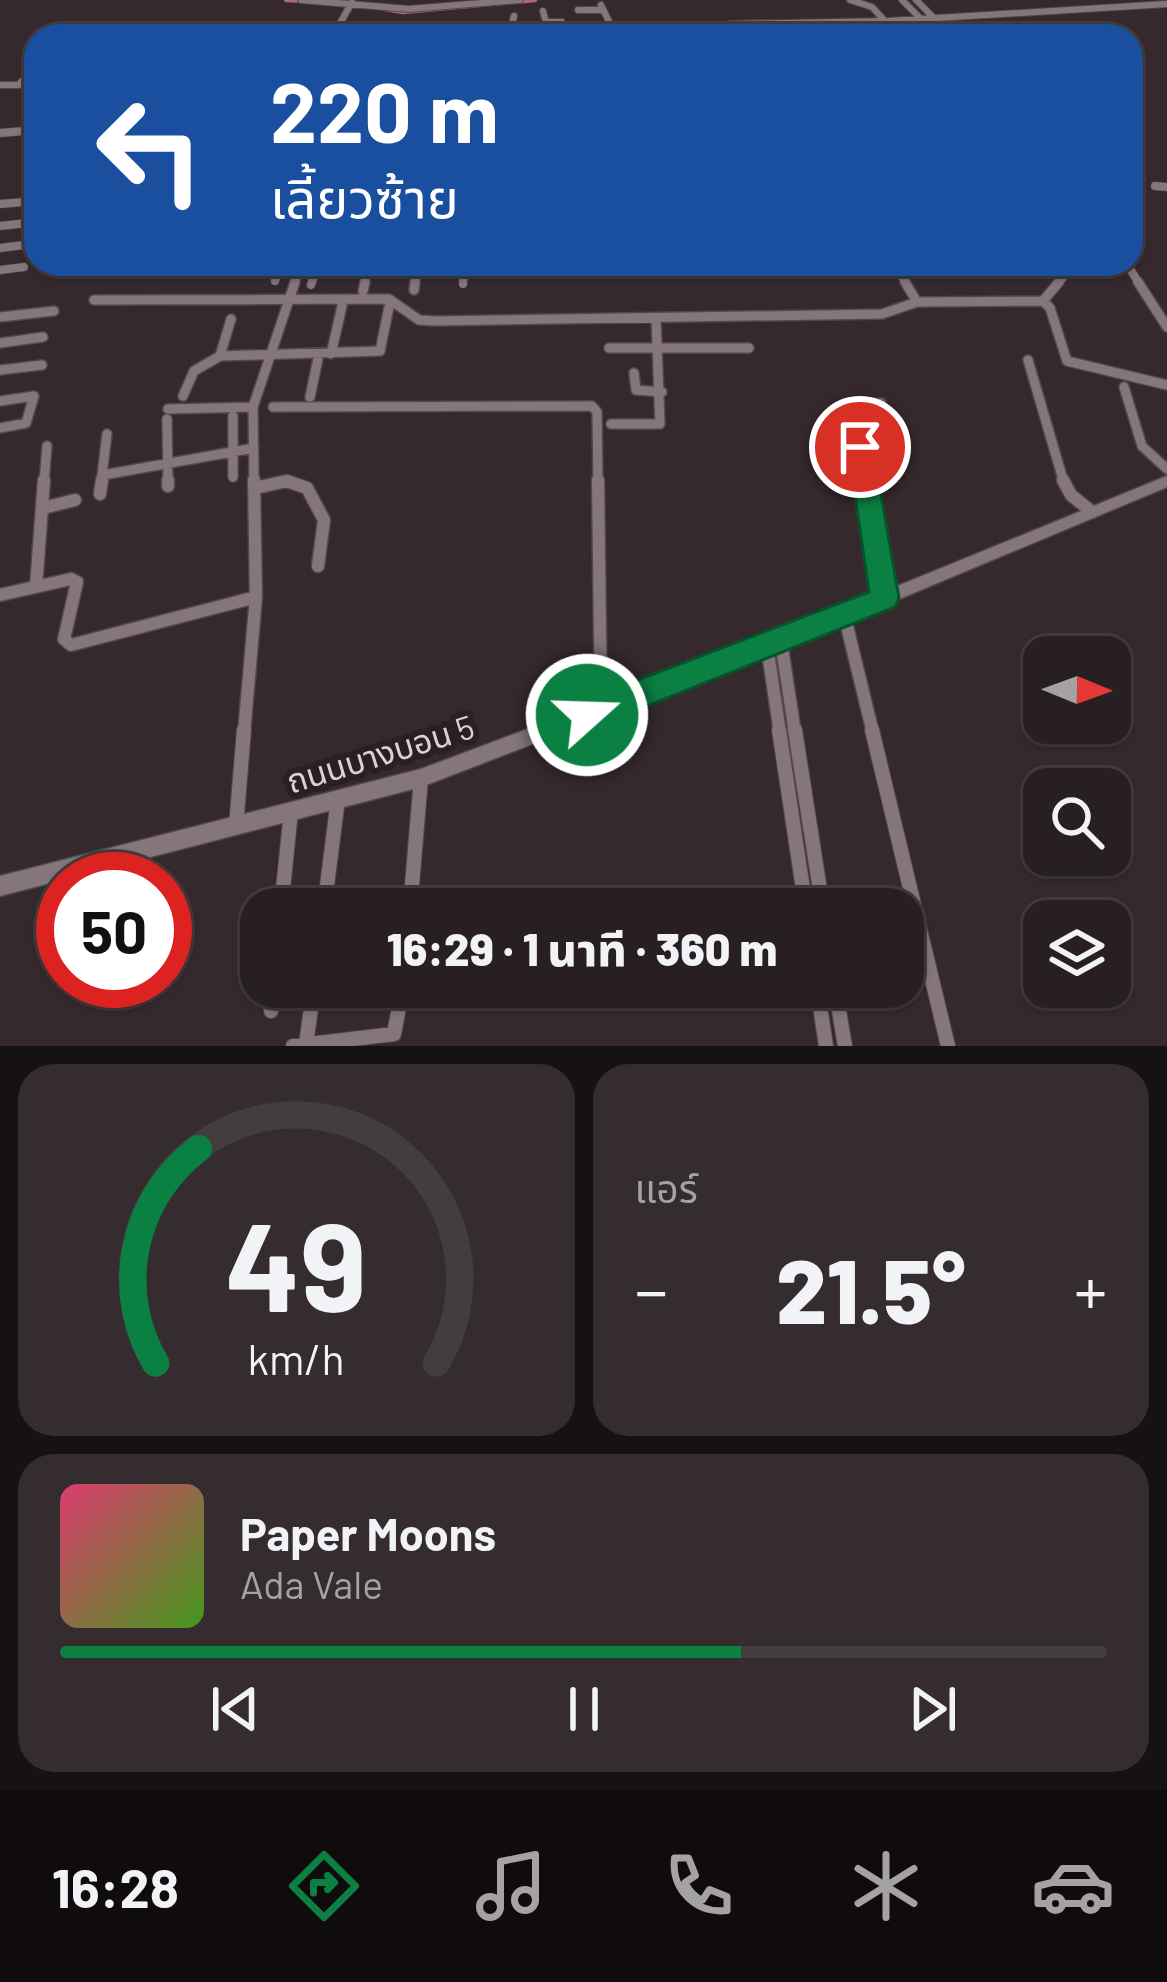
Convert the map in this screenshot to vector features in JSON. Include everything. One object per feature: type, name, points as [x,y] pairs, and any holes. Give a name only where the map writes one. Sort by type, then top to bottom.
[{"type":"main road","name":"ถนนบางบอน 5","points":[[0,886],[421,778],[774,643],[1167,481]]},
{"type":"street","points":[[301,0],[411,9],[512,0]]},
{"type":"street","points":[[411,9],[414,0]]},
{"type":"street","points":[[850,0],[872,7],[883,24]]},
{"type":"street","points":[[902,0],[921,19]]},
{"type":"street","points":[[916,0],[934,18]]},
{"type":"street","points":[[1002,0],[1009,12]]},
{"type":"street","points":[[1027,0],[1033,11]]},
{"type":"street","points":[[863,6],[874,2]]},
{"type":"street","points":[[766,24],[921,19],[1099,3],[1167,4]]},
{"type":"street","points":[[578,10],[602,8],[610,24]]},
{"type":"street","points":[[847,9],[856,22]]},
{"type":"street","points":[[543,11],[546,22],[563,24]]},
{"type":"street","points":[[512,24],[514,16]]},
{"type":"street","points":[[18,85],[24,79]]},
{"type":"street","points":[[0,85],[24,85]]},
{"type":"street","points":[[0,270],[24,267]]},
{"type":"street","points":[[274,281],[276,276]]},
{"type":"street","points":[[236,826],[256,597],[254,407],[297,276]]},
{"type":"street","points":[[311,286],[314,276]]},
{"type":"street","points":[[363,291],[366,276]]},
{"type":"street","points":[[414,290],[416,276]]},
{"type":"street","points":[[463,276],[463,284]]},
{"type":"street","points":[[902,276],[920,302]]},
{"type":"street","points":[[1043,301],[1064,276]]},
{"type":"street","points":[[1135,276],[1167,327]]},
{"type":"street","points":[[94,301],[389,299],[428,321],[882,314],[920,302],[1043,301],[1050,308],[1067,361],[1167,385]]},
{"type":"street","points":[[310,398],[341,306]]},
{"type":"street","points":[[183,396],[194,371],[220,356],[380,351],[389,307]]},
{"type":"street","points":[[0,317],[54,311]]},
{"type":"street","points":[[605,424],[660,424],[656,318]]},
{"type":"street","points":[[220,356],[231,319]]},
{"type":"street","points":[[0,343],[44,337]]},
{"type":"street","points":[[609,347],[749,348]]},
{"type":"street","points":[[1028,361],[1060,476],[1071,495],[1092,512]]},
{"type":"street","points":[[0,370],[41,365]]},
{"type":"street","points":[[634,374],[636,390],[662,392]]},
{"type":"street","points":[[1124,387],[1142,446],[1167,469]]},
{"type":"street","points":[[0,401],[34,396],[26,423],[0,428]]},
{"type":"street","points":[[881,403],[853,406],[885,598]]},
{"type":"street","points":[[273,407],[582,404],[597,412],[605,424],[601,710]]},
{"type":"street","points":[[168,486],[167,414],[254,407]]},
{"type":"street","points":[[233,416],[233,477]]},
{"type":"street","points":[[100,494],[107,434]]},
{"type":"street","points":[[36,587],[47,446]]},
{"type":"street","points":[[103,475],[254,448]]},
{"type":"street","points":[[254,488],[287,481],[307,488],[324,520],[318,566]]},
{"type":"street","points":[[43,508],[75,500]]},
{"type":"street","points":[[0,595],[71,579],[77,582],[64,639],[71,645],[256,597]]},
{"type":"street","points":[[844,614],[948,1046]]},
{"type":"street","points":[[774,643],[811,888]]},
{"type":"street","points":[[412,888],[421,778]]},
{"type":"street","points":[[326,888],[338,800]]},
{"type":"street","points":[[283,888],[291,811]]},
{"type":"street","points":[[309,1008],[300,1045],[393,1040],[399,1008]]},
{"type":"street","points":[[820,1008],[826,1046]]},
{"type":"street","points":[[839,1008],[845,1046]]},
{"type":"waterway","points":[[286,0],[309,1]]},
{"type":"waterway","points":[[385,9],[403,12],[535,0]]},
{"type":"route","points":[[587,715],[885,598],[860,447]]}]
